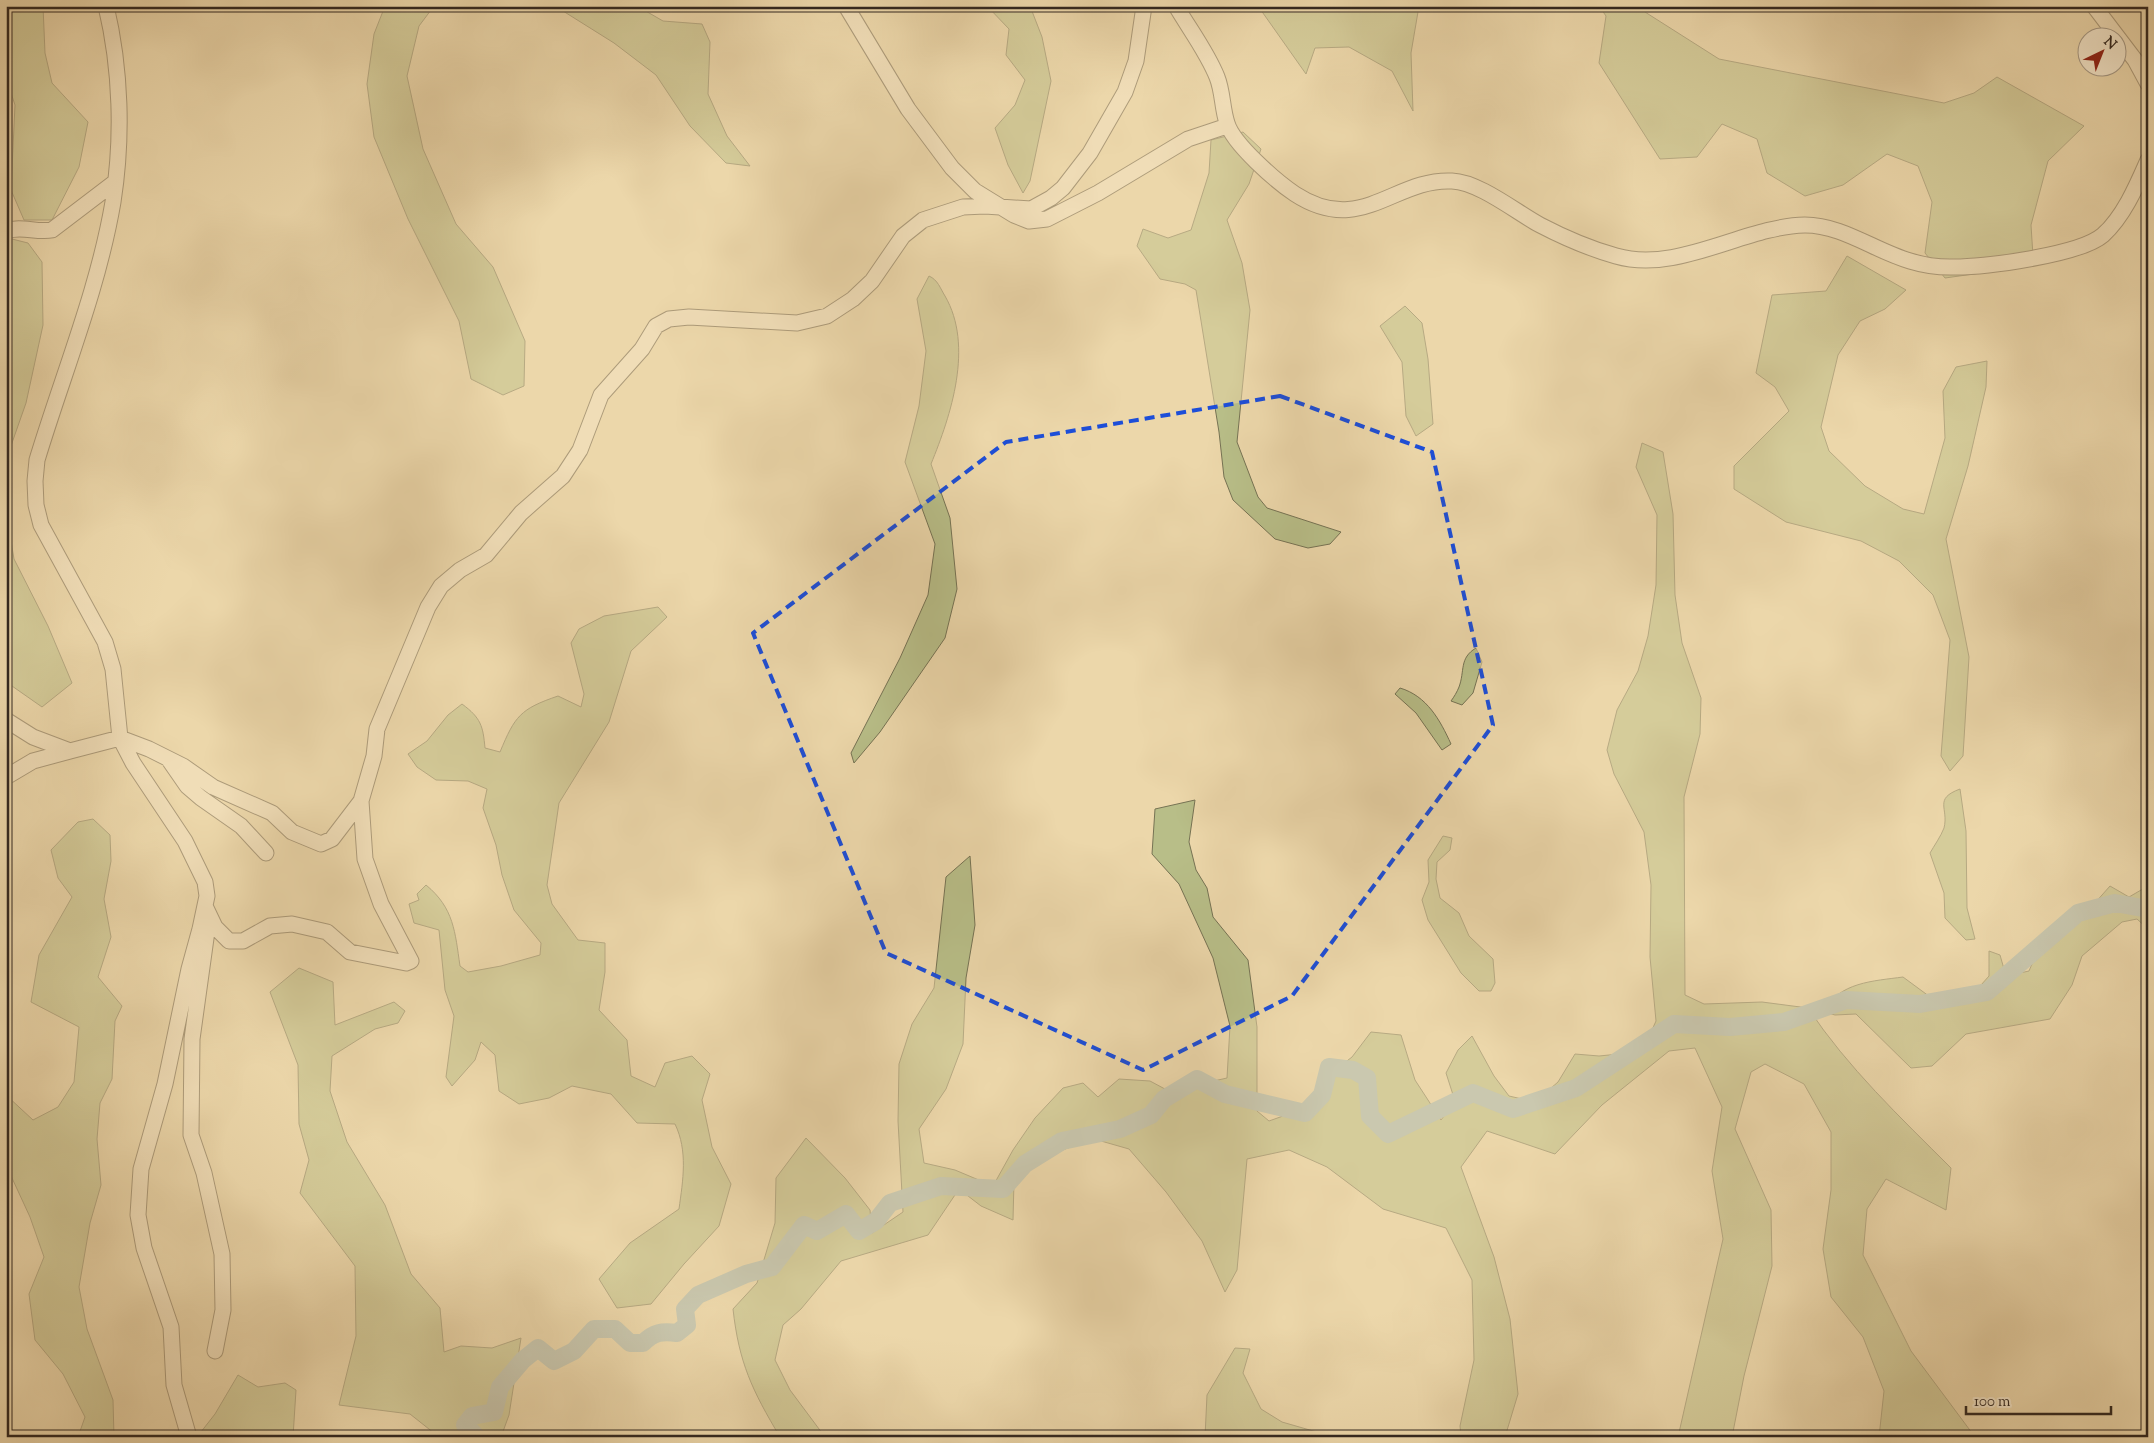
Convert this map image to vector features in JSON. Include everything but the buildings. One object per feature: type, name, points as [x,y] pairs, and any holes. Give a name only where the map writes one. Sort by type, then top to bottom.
[{"type":"street","points":[[106,6],[114,55],[118,107],[119,134],[115,182],[103,250],[37,460],[35,481],[36,505],[41,525],[104,642],[113,669],[120,738],[133,763],[186,841],[200,868],[207,896],[207,912],[192,1039],[191,1135],[204,1173],[222,1254],[223,1310],[215,1351]]},
{"type":"street","points":[[846,6],[908,109],[966,184],[1002,207],[1029,221],[1048,220],[1188,139],[1227,126]]},
{"type":"street","points":[[207,912],[228,942],[243,941],[270,926],[285,923],[327,932],[350,952],[409,962],[411,959],[381,904],[365,859],[361,801],[374,756],[377,729],[428,607],[441,586],[460,570],[486,555],[521,513],[563,476],[580,450],[601,396],[642,350],[656,326],[669,319],[689,317],[797,323],[827,316],[853,299],[872,280],[903,236],[923,220],[963,207],[1031,209],[1041,206],[1063,188],[1090,153],[1115,112],[1133,72],[1144,6]]},
{"type":"street","points":[[1176,6],[1220,82],[1227,126],[1258,163],[1295,194],[1318,205],[1337,209],[1363,208],[1425,184],[1450,180],[1467,183],[1543,226],[1616,256],[1639,260],[1666,259],[1780,229],[1806,225],[1823,226],[1889,254],[1927,266],[1972,266],[2070,251],[2094,242],[2104,234],[2123,209],[2148,160]]},
{"type":"street","points":[[2094,6],[2135,60],[2148,84]]},
{"type":"street","points":[[6,231],[16,228],[42,232],[52,230],[115,182]]},
{"type":"street","points":[[6,720],[33,737],[70,751]]},
{"type":"street","points":[[6,777],[33,761],[120,738],[168,759],[213,787],[272,813],[292,832],[321,844],[332,839],[361,801]]},
{"type":"street","points":[[168,759],[187,786],[241,826],[266,853]]},
{"type":"street","points":[[189,1437],[174,1385],[171,1327],[144,1248],[138,1215],[141,1169],[165,1084],[189,969],[207,912]]},
{"type":"highlighted area","points":[[1280,396],[1432,452],[1493,725],[1292,996],[1143,1070],[886,953],[753,633],[1006,442]]},
{"type":"green space","points":[[6,6],[43,6],[45,53],[52,83],[88,122],[79,167],[52,220],[24,220],[11,190],[15,105],[6,78]]},
{"type":"green space","points":[[385,6],[434,6],[419,26],[407,76],[423,149],[456,224],[493,267],[525,341],[524,386],[503,395],[471,379],[459,321],[408,219],[374,137],[367,84],[374,34]]},
{"type":"green space","points":[[555,6],[637,6],[663,21],[702,24],[710,42],[708,94],[727,136],[750,166],[726,163],[690,126],[656,75],[614,43]]},
{"type":"green space","points":[[987,6],[1030,6],[1042,37],[1051,81],[1030,181],[1023,193],[1008,165],[995,128],[1015,105],[1025,80],[1006,55],[1009,29]]},
{"type":"green space","points":[[1258,6],[1419,6],[1411,53],[1413,111],[1392,71],[1349,47],[1315,48],[1306,74]]},
{"type":"green space","points":[[1599,6],[1640,6],[1645,12],[1719,59],[1944,103],[1974,93],[1997,77],[2084,126],[2048,161],[2031,225],[2033,256],[1995,271],[1945,278],[1925,253],[1932,202],[1918,166],[1887,154],[1843,185],[1805,196],[1767,173],[1757,139],[1722,124],[1697,157],[1660,159],[1599,63],[1606,16]]},
{"type":"green space","points":[[1243,132],[1261,149],[1249,184],[1227,220],[1242,263],[1250,310],[1237,442],[1258,497],[1267,508],[1341,532],[1330,544],[1308,548],[1275,539],[1233,500],[1224,477],[1219,432],[1196,290],[1185,284],[1160,279],[1137,246],[1143,229],[1168,238],[1191,230],[1209,173],[1211,140]]},
{"type":"green space","points":[[12,239],[28,243],[42,262],[43,325],[26,403],[6,460],[6,244]]},
{"type":"green space","points":[[1847,256],[1906,290],[1885,309],[1860,321],[1838,355],[1821,427],[1829,451],[1865,486],[1903,509],[1924,514],[1945,438],[1943,391],[1956,367],[1987,361],[1986,387],[1968,466],[1946,539],[1969,657],[1963,756],[1950,771],[1941,756],[1950,640],[1933,595],[1899,561],[1861,541],[1786,522],[1734,489],[1734,466],[1789,411],[1775,387],[1756,373],[1772,295],[1826,291]]},
{"type":"green space","points":[[929,276],[937,282],[945,296],[954,316],[958,336],[959,358],[952,402],[931,464],[950,518],[957,589],[945,638],[880,732],[854,763],[851,753],[900,658],[928,595],[935,544],[905,462],[919,406],[926,351],[917,299]]},
{"type":"green space","points":[[1405,306],[1422,323],[1428,359],[1433,424],[1416,436],[1406,416],[1402,362],[1380,326]]},
{"type":"green space","points":[[1642,443],[1663,452],[1673,514],[1675,595],[1682,643],[1701,698],[1700,734],[1684,797],[1685,995],[1704,1004],[1762,1002],[1808,1008],[1857,1072],[1951,1168],[1946,1210],[1886,1179],[1867,1209],[1863,1255],[1911,1351],[1975,1437],[1879,1437],[1884,1391],[1863,1337],[1831,1297],[1823,1249],[1831,1190],[1831,1132],[1804,1084],[1765,1064],[1751,1072],[1735,1129],[1771,1210],[1772,1266],[1744,1376],[1732,1437],[1678,1437],[1723,1239],[1712,1171],[1722,1107],[1695,1048],[1669,1051],[1602,1105],[1555,1154],[1487,1131],[1461,1167],[1494,1257],[1510,1319],[1518,1394],[1505,1437],[1461,1437],[1460,1426],[1474,1360],[1472,1280],[1446,1228],[1383,1209],[1327,1167],[1289,1150],[1247,1159],[1237,1270],[1225,1292],[1202,1241],[1166,1192],[1129,1149],[1094,1139],[1042,1157],[1014,1181],[1013,1220],[981,1206],[959,1189],[928,1235],[841,1261],[801,1309],[783,1325],[775,1360],[790,1390],[825,1437],[780,1437],[748,1376],[739,1345],[733,1309],[757,1283],[775,1223],[776,1178],[806,1138],[845,1178],[870,1210],[872,1233],[903,1212],[898,1121],[899,1064],[912,1024],[934,988],[946,877],[970,856],[975,925],[966,978],[963,1044],[946,1089],[919,1129],[924,1163],[955,1170],[993,1186],[1013,1150],[1035,1118],[1063,1088],[1083,1083],[1098,1097],[1119,1079],[1150,1081],[1178,1096],[1196,1085],[1227,1078],[1230,1026],[1213,958],[1179,884],[1152,854],[1155,809],[1195,800],[1189,842],[1196,870],[1207,888],[1213,917],[1248,960],[1257,1027],[1257,1111],[1269,1121],[1297,1111],[1311,1102],[1321,1081],[1352,1057],[1371,1032],[1401,1035],[1415,1080],[1441,1120],[1455,1101],[1446,1073],[1458,1050],[1472,1036],[1494,1076],[1509,1096],[1535,1102],[1558,1082],[1575,1054],[1599,1056],[1629,1053],[1647,1041],[1656,1021],[1650,957],[1651,885],[1644,832],[1614,774],[1607,750],[1617,710],[1638,671],[1648,636],[1656,585],[1657,515],[1636,467]]},
{"type":"green space","points":[[6,511],[14,559],[48,626],[72,683],[42,707],[12,686],[6,679]]},
{"type":"green space","points":[[658,607],[667,617],[631,651],[609,722],[559,803],[547,885],[552,904],[578,940],[605,943],[605,972],[599,1010],[627,1040],[631,1076],[655,1087],[665,1063],[692,1056],[710,1074],[702,1100],[712,1147],[731,1184],[719,1226],[651,1304],[617,1308],[599,1279],[630,1243],[679,1209],[683,1155],[679,1134],[675,1124],[637,1123],[611,1094],[572,1086],[549,1098],[519,1104],[499,1091],[495,1055],[481,1042],[475,1060],[452,1086],[446,1077],[454,1016],[445,990],[439,930],[414,923],[409,904],[419,900],[417,894],[426,885],[435,894],[452,921],[460,966],[468,972],[501,966],[540,955],[541,943],[514,910],[502,875],[496,845],[483,808],[487,789],[468,781],[436,780],[417,767],[408,754],[427,741],[448,715],[462,704],[480,723],[485,748],[500,752],[510,730],[520,715],[535,705],[558,696],[581,707],[584,694],[571,643],[579,629],[604,616]]},
{"type":"green space","points":[[1476,648],[1482,662],[1473,693],[1462,705],[1451,701],[1459,687],[1463,665],[1467,656]]},
{"type":"green space","points":[[1400,688],[1418,697],[1425,703],[1437,718],[1451,744],[1442,750],[1416,713],[1395,694]]},
{"type":"green space","points":[[1960,789],[1966,831],[1967,908],[1975,939],[1966,940],[1945,918],[1944,893],[1930,853],[1944,828],[1944,800],[1947,796]]},
{"type":"green space","points":[[93,819],[110,835],[111,861],[104,899],[111,937],[98,977],[122,1006],[115,1021],[112,1079],[100,1103],[97,1139],[101,1185],[90,1223],[79,1287],[87,1329],[113,1400],[114,1437],[78,1437],[85,1417],[63,1374],[35,1340],[29,1294],[44,1257],[30,1217],[6,1165],[6,1095],[33,1120],[58,1107],[74,1082],[79,1027],[31,1002],[39,955],[72,897],[58,878],[51,850],[78,822]]},
{"type":"green space","points":[[1443,836],[1452,838],[1450,850],[1437,862],[1436,879],[1440,898],[1459,913],[1469,936],[1493,959],[1495,983],[1491,991],[1479,991],[1461,973],[1428,920],[1422,900],[1429,882],[1428,860]]},
{"type":"green space","points":[[2110,886],[2129,897],[2148,886],[2148,929],[2137,919],[2122,922],[2082,956],[2072,985],[2050,1019],[1966,1034],[1932,1066],[1911,1068],[1856,1014],[1835,1015],[1824,1012],[1838,994],[1848,989],[1869,982],[1903,977],[1941,1005],[1981,985],[1989,976],[1989,951],[2000,955],[2006,976],[2029,971],[2040,945],[2070,931]]},
{"type":"green space","points":[[299,968],[333,982],[335,1025],[394,1002],[405,1011],[398,1023],[375,1029],[332,1056],[330,1091],[347,1142],[385,1205],[411,1274],[440,1308],[444,1352],[461,1346],[492,1348],[521,1338],[509,1415],[501,1437],[439,1437],[410,1414],[339,1405],[356,1336],[355,1266],[300,1193],[309,1160],[299,1124],[298,1065],[270,992]]},
{"type":"green space","points":[[1235,1348],[1250,1349],[1243,1373],[1261,1409],[1282,1422],[1334,1437],[1205,1437],[1207,1395]]},
{"type":"green space","points":[[238,1375],[258,1387],[285,1383],[296,1390],[293,1437],[197,1437],[215,1414]]},
{"type":"waterway","points":[[477,1437],[465,1425],[472,1416],[494,1412],[500,1387],[523,1360],[538,1348],[554,1361],[574,1351],[594,1329],[615,1329],[630,1343],[643,1343],[659,1333],[677,1333],[687,1325],[685,1309],[698,1295],[746,1274],[772,1267],[804,1225],[817,1231],[846,1214],[859,1231],[876,1221],[890,1203],[941,1186],[1003,1189],[1025,1164],[1062,1141],[1120,1129],[1151,1115],[1164,1099],[1197,1079],[1225,1094],[1305,1113],[1322,1095],[1329,1067],[1353,1070],[1367,1078],[1370,1116],[1388,1134],[1473,1093],[1513,1109],[1576,1088],[1674,1024],[1730,1027],[1784,1022],[1846,1000],[1920,1004],[1987,992],[2078,913],[2115,903],[2148,909]]}]
